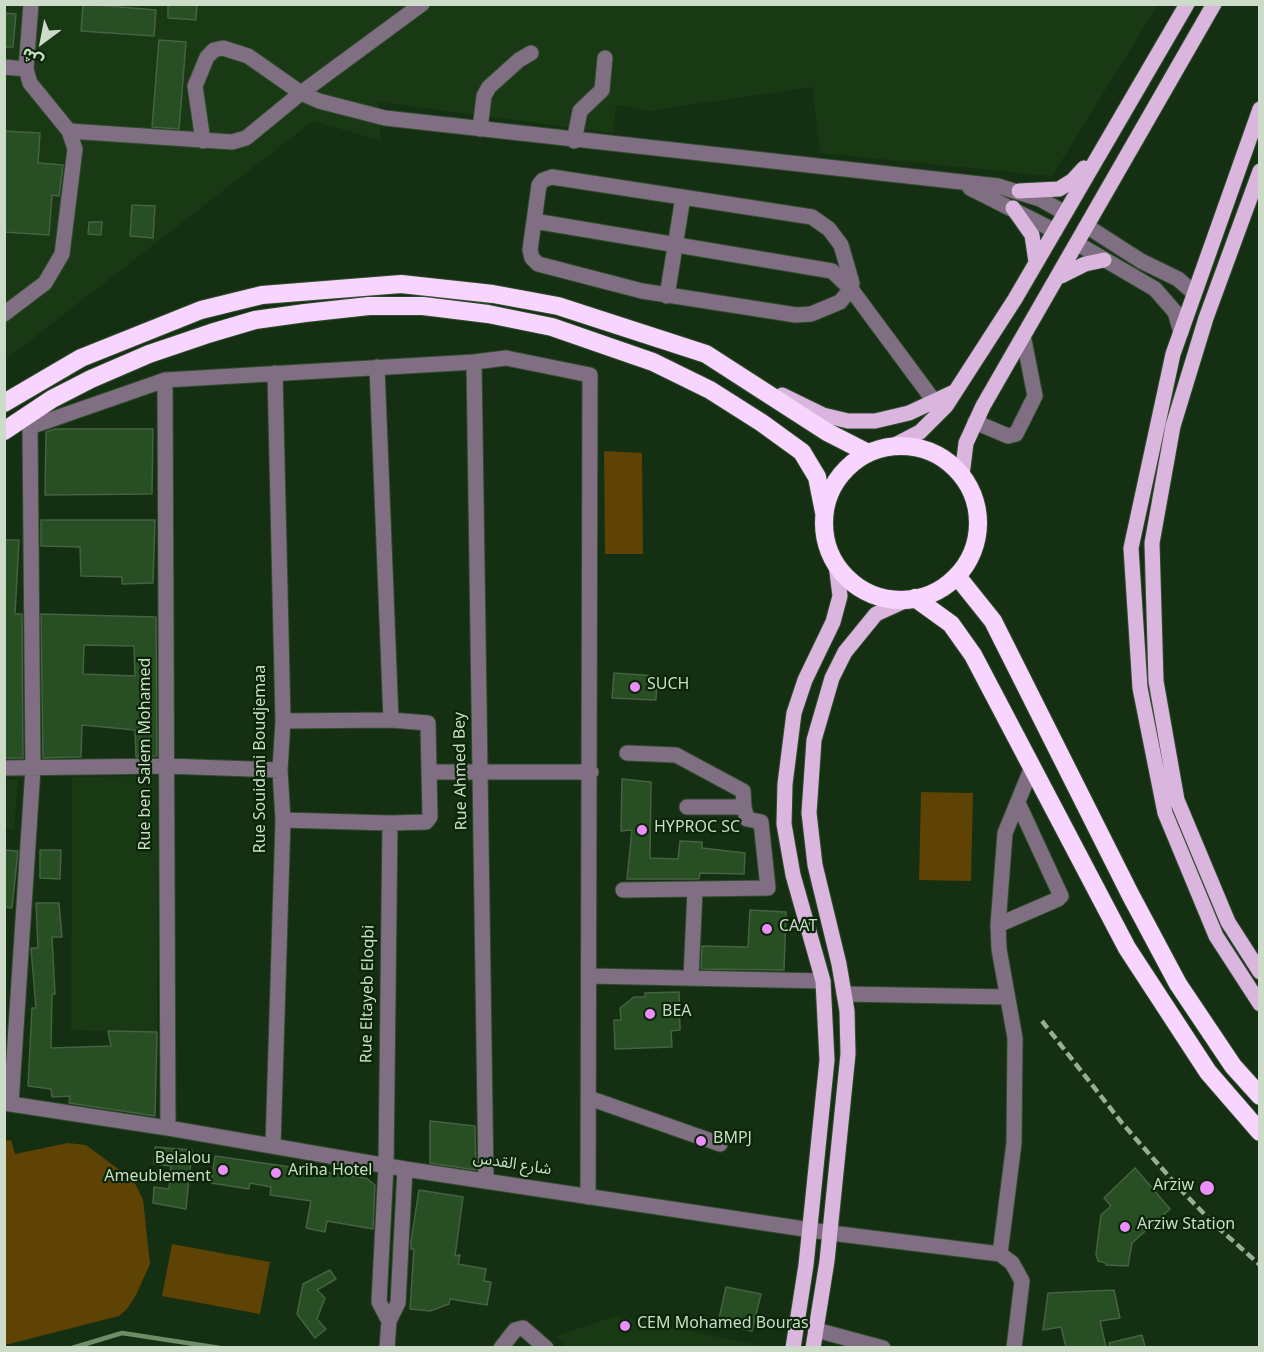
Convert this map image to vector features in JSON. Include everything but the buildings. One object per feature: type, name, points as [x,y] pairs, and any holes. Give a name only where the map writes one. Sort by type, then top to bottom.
[{"type":"highway","points":[[4,403],[81,358],[201,310],[262,295],[392,284],[493,294],[558,306],[706,354],[827,432],[868,453]]},
{"type":"highway","points":[[4,431],[52,399],[91,380],[149,354],[211,333],[255,320],[305,313],[369,306],[423,306],[488,314],[552,327],[653,362],[710,390],[762,423],[802,453],[817,477],[824,512],[824,530],[836,564],[850,580],[867,592],[888,598],[912,599],[945,586],[957,576],[970,558],[977,537],[978,515],[973,494],[962,475],[942,457],[919,447],[893,446],[868,453],[847,467],[837,481],[824,512]]},
{"type":"highway","points":[[957,576],[993,621],[1130,894],[1178,984],[1233,1066],[1260,1096]]},
{"type":"highway","points":[[912,599],[951,624],[968,647],[1127,948],[1208,1072],[1260,1132]]},
{"type":"main road","points":[[893,446],[920,432],[946,406],[1015,299],[1187,4]]},
{"type":"main road","points":[[962,475],[966,442],[975,422],[1024,340],[1214,4]]},
{"type":"main road","points":[[1260,110],[1173,354],[1131,548],[1140,688],[1165,813],[1216,936],[1260,1004]]},
{"type":"main road","points":[[1019,191],[1052,190],[1066,186],[1111,135]]},
{"type":"main road","points":[[1260,171],[1206,318],[1173,426],[1152,543],[1156,681],[1177,800],[1228,922],[1260,972]]},
{"type":"main road","points":[[1013,208],[1032,235],[1036,262]]},
{"type":"main road","points":[[1065,213],[1088,227]]},
{"type":"main road","points":[[1055,231],[1078,244]]},
{"type":"main road","points":[[1059,278],[1085,264],[1104,260]]},
{"type":"main road","points":[[1194,293],[1206,318]]},
{"type":"main road","points":[[1015,299],[1039,313]]},
{"type":"main road","points":[[706,354],[823,415],[848,421],[875,421],[909,413],[956,390]]},
{"type":"main road","points":[[793,1347],[810,1230],[827,1059],[823,981],[802,907],[784,824],[788,745],[794,713],[805,680],[833,622],[840,596],[836,564]]},
{"type":"main road","points":[[813,1347],[831,1233],[848,1054],[844,994],[815,865],[809,813],[814,740],[832,678],[845,652],[864,625],[888,606],[912,599]]},
{"type":"main road","points":[[802,907],[823,898]]},
{"type":"street","points":[[4,314],[45,283],[62,254],[75,149],[69,131],[30,83],[26,69],[31,4]]},
{"type":"street","points":[[69,131],[203,141],[232,142],[246,138],[301,93],[422,4]]},
{"type":"street","points":[[203,141],[195,87],[201,69],[213,50],[224,48],[248,56],[301,93],[336,107],[385,118],[574,141],[948,179],[1019,191],[1065,213]]},
{"type":"street","points":[[480,129],[484,96],[489,87],[522,57],[531,54]]},
{"type":"street","points":[[574,141],[580,111],[602,90],[605,58]]},
{"type":"street","points":[[4,67],[26,69]]},
{"type":"street","points":[[549,177],[683,197],[802,214],[821,222],[841,245],[852,283],[851,289],[840,302],[804,315],[667,296],[538,264],[532,258],[530,250],[539,185],[549,177]]},
{"type":"street","points":[[948,179],[1013,208],[1055,231]]},
{"type":"street","points":[[667,296],[683,197]]},
{"type":"street","points":[[534,221],[826,268],[843,279],[934,402]]},
{"type":"street","points":[[1088,227],[1141,261],[1178,279],[1194,293]]},
{"type":"street","points":[[1078,244],[1163,296],[1175,312],[1181,332]]},
{"type":"street","points":[[975,422],[1008,436],[1016,434],[1035,396],[1024,340]]},
{"type":"street","points":[[8,1104],[33,768],[30,427],[165,380],[474,362],[507,358],[590,375],[591,976],[588,1197]]},
{"type":"street","name":"Rue Ahmed Bey","points":[[474,362],[486,1180]]},
{"type":"street","points":[[377,367],[391,720]]},
{"type":"street","name":"Rue Souidani Boudjemaa","points":[[273,1146],[283,820],[280,770],[283,721],[275,373]]},
{"type":"street","name":"Rue ben Salem Mohamed","points":[[165,380],[168,1128]]},
{"type":"street","points":[[283,721],[391,720],[428,723],[430,772],[429,821],[390,823],[283,820]]},
{"type":"street","points":[[623,891],[768,888],[761,822],[747,819],[744,791],[676,755],[627,753]]},
{"type":"street","points":[[4,768],[166,765],[280,770]]},
{"type":"street","points":[[1014,1347],[1022,1281],[1006,1259],[1014,1143],[1015,1038],[1007,997],[998,925],[1005,833],[1032,767]]},
{"type":"street","points":[[430,772],[591,772]]},
{"type":"street","points":[[998,925],[1061,896],[1018,803]]},
{"type":"street","points":[[687,807],[744,807]]},
{"type":"street","name":"Rue Eltayeb Eloqbi","points":[[389,1321],[380,1302],[386,1166],[390,823]]},
{"type":"street","points":[[691,978],[694,890]]},
{"type":"street","points":[[591,976],[823,981]]},
{"type":"street","points":[[844,994],[1007,997]]},
{"type":"street","points":[[590,1098],[720,1144]]},
{"type":"street","name":"شارع القدس","points":[[8,1104],[168,1128],[405,1169],[1006,1259]]},
{"type":"street","points":[[387,1347],[389,1321],[398,1303],[405,1169]]},
{"type":"street","points":[[501,1347],[515,1330],[523,1328],[546,1347]]},
{"type":"street","points":[[816,1330],[883,1347]]},
{"type":"shaded area","points":[[5,5],[1158,5],[1052,176],[820,153],[812,87],[648,111],[616,105],[613,133],[378,102],[381,141],[313,121],[5,360]]},
{"type":"shaded area","points":[[604,451],[642,453],[643,554],[605,554]]},
{"type":"shaded area","points":[[158,776],[157,1032],[71,1030],[72,777]]},
{"type":"shaded area","points":[[5,780],[18,780],[14,830],[5,828]]},
{"type":"shaded area","points":[[921,792],[973,793],[971,881],[919,880]]},
{"type":"shaded area","points":[[11,1140],[15,1154],[68,1143],[86,1145],[133,1180],[143,1199],[150,1264],[136,1295],[127,1309],[119,1316],[5,1345],[4,1141]]},
{"type":"shaded area","points":[[172,1244],[270,1262],[260,1314],[162,1296]]},
{"type":"shaded area","name":"CEM Mohamed Bouras","points":[[615,1316],[768,1347],[566,1347],[556,1336]]},
{"type":"waterway","points":[[72,1348],[122,1333],[220,1348]]},
{"type":"railway","points":[[1042,1021],[1122,1123],[1180,1189],[1214,1224],[1260,1265]]},
{"type":"place","name":"SUCH","points":[[635,687]]},
{"type":"place","name":"HYPROC SC","points":[[642,830]]},
{"type":"place","name":"CAAT","points":[[767,929]]},
{"type":"place","name":"BEA","points":[[650,1014]]},
{"type":"place","name":"BMPJ","points":[[701,1141]]},
{"type":"place","name":"Belalou Ameublement","points":[[223,1170]]},
{"type":"place","name":"Ariha Hotel","points":[[276,1173]]},
{"type":"place","name":"Arziw","points":[[1207,1188]]},
{"type":"place","name":"Arziw Station","points":[[1125,1227]]},
{"type":"place","name":"CEM Mohamed Bouras","points":[[625,1326]]}]
